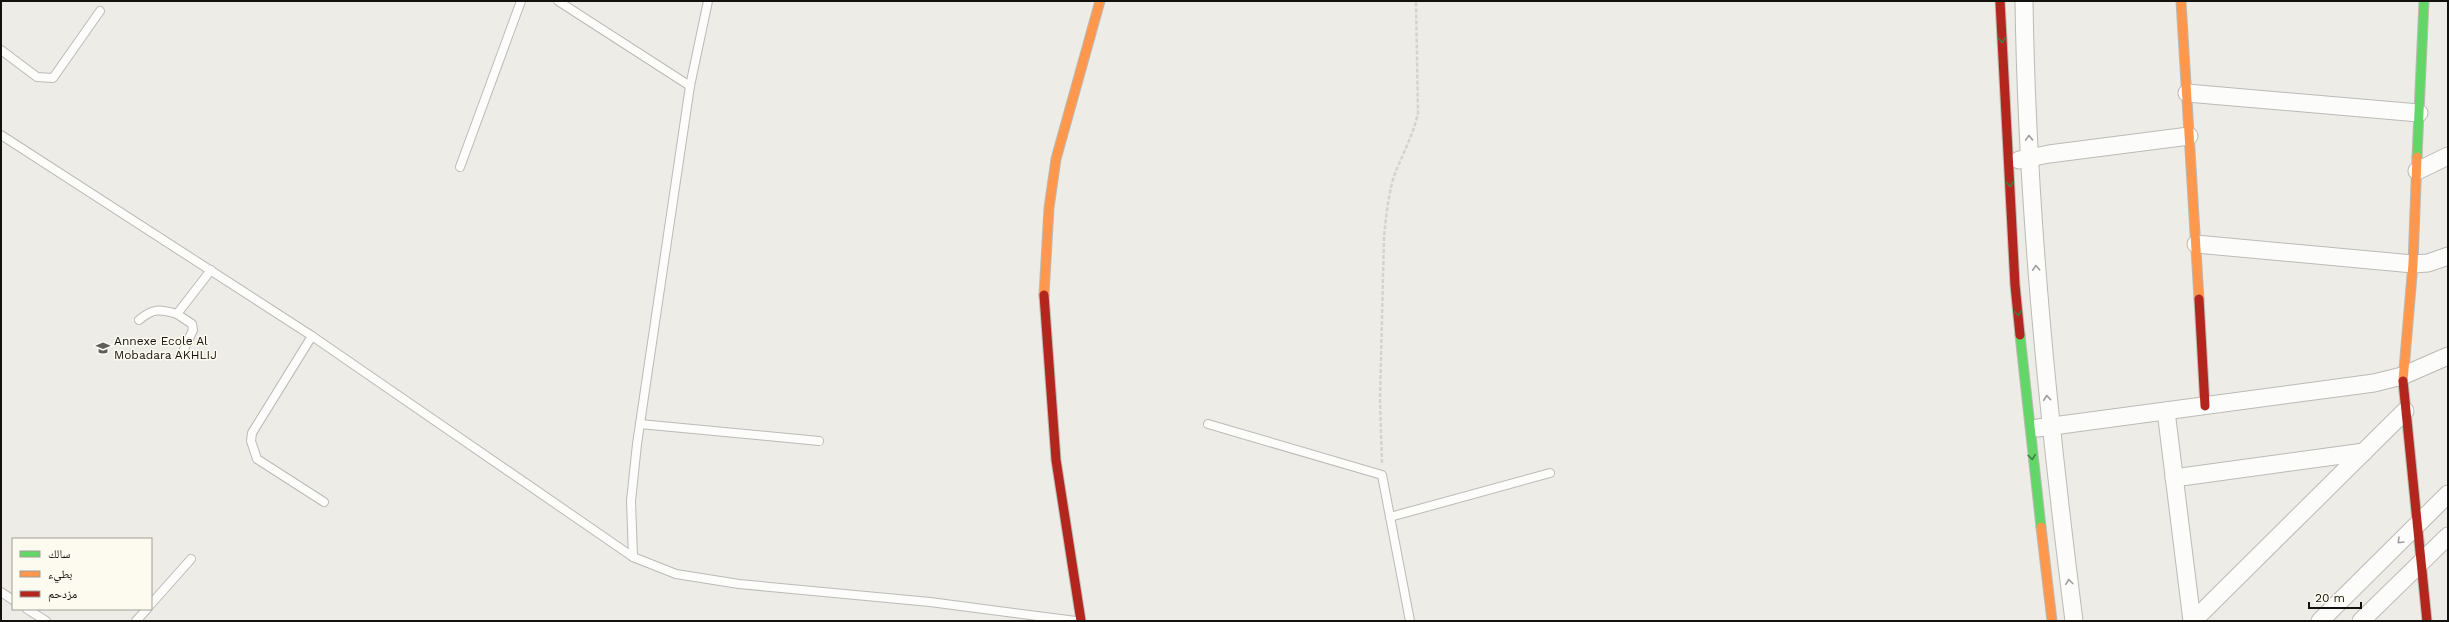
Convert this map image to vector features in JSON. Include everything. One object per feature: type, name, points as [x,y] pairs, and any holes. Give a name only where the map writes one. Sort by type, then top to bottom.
[{"type":"street","points":[[1081,621],[1056,460],[1044,300],[1049,208],[1056,159],[1100,1]]},
{"type":"street","points":[[2000,1],[2015,285],[2029,429],[2052,621]]},
{"type":"street","points":[[2024,1],[2030,158],[2037,283],[2050,427],[2074,621]]},
{"type":"street","points":[[2181,1],[2205,406]]},
{"type":"street","points":[[2424,1],[2413,264],[2402,376],[2427,621]]},
{"type":"street","points":[[2187,93],[2420,113]]},
{"type":"street","points":[[2009,162],[2189,136]]},
{"type":"street","points":[[2417,171],[2448,156]]},
{"type":"street","points":[[2196,244],[2413,264],[2428,263],[2448,256]]},
{"type":"street","points":[[2029,429],[2350,387],[2402,376],[2448,356]]},
{"type":"street","points":[[2166,411],[2192,621]]},
{"type":"street","points":[[2192,621],[2405,411]]},
{"type":"street","points":[[2174,478],[2364,452]]},
{"type":"street","points":[[2320,621],[2448,494]]},
{"type":"street","points":[[2360,621],[2448,536]]},
{"type":"lane","points":[[460,167],[521,1]]},
{"type":"lane","points":[[558,1],[690,86]]},
{"type":"lane","points":[[633,558],[631,501],[640,424],[690,86],[708,1]]},
{"type":"lane","points":[[1,50],[38,77],[53,78],[100,10]]},
{"type":"lane","points":[[3,139],[211,270],[312,336],[633,558],[676,574],[739,584],[930,602],[1076,621]]},
{"type":"lane","points":[[177,314],[211,270]]},
{"type":"lane","points":[[139,320],[150,311],[160,309],[177,314],[192,324],[193,330],[184,349]]},
{"type":"lane","points":[[312,336],[252,433],[251,441],[257,458],[324,502]]},
{"type":"lane","points":[[640,424],[819,441]]},
{"type":"lane","points":[[1208,424],[1382,475],[1410,621]]},
{"type":"lane","points":[[1390,518],[1550,473]]},
{"type":"lane","points":[[152,603],[191,559]]},
{"type":"lane","points":[[1,592],[12,599]]},
{"type":"lane","points":[[29,610],[46,621]]},
{"type":"lane","points":[[136,621],[146,610]]},
{"type":"path","points":[[1382,475],[1380,400],[1384,237],[1386,211],[1394,177],[1416,126],[1418,113],[1416,1]]},
{"type":"traffic: fast","points":[[2417,157],[2424,1]]},
{"type":"traffic: fast","points":[[2020,335],[2041,527]]},
{"type":"traffic: slow","points":[[1044,295],[1049,208],[1056,159],[1100,1]]},
{"type":"traffic: slow","points":[[2181,1],[2199,299]]},
{"type":"traffic: slow","points":[[2403,381],[2413,264],[2417,157]]},
{"type":"traffic: slow","points":[[2041,527],[2052,621]]},
{"type":"traffic: jam","points":[[2000,1],[2015,285],[2020,335]]},
{"type":"traffic: jam","points":[[1044,295],[1056,460],[1081,621]]},
{"type":"traffic: jam","points":[[2199,299],[2205,406]]},
{"type":"traffic: jam","points":[[2403,381],[2427,621]]},
{"type":"place","name":"Annexe Ecole Al Mobadara AKHLIJ","points":[[103,348]]}]
